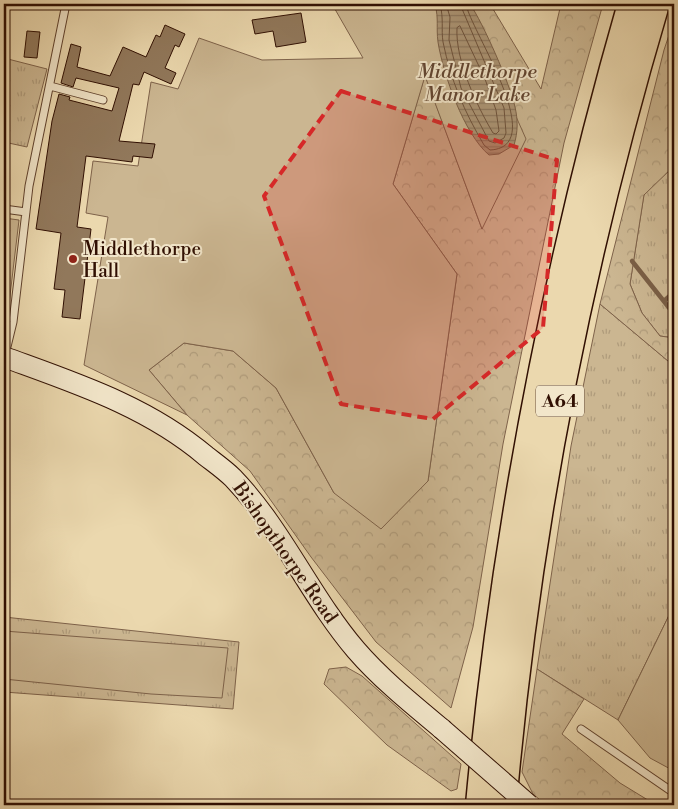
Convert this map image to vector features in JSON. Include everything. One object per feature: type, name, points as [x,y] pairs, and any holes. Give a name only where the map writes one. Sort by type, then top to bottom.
[{"type":"highway","name":"A64","points":[[479,805],[487,720],[514,523],[549,329],[601,109],[631,4]]},
{"type":"highway","name":"A64","points":[[503,805],[510,725],[537,525],[574,331],[624,113],[656,4]]},
{"type":"street","name":"Bishopthorpe Road","points":[[4,357],[119,400],[154,418],[186,439],[232,477],[276,532],[319,601],[356,650],[390,685],[529,805]]},
{"type":"lane","points":[[4,357],[13,322],[33,166],[66,4]]},
{"type":"lane","points":[[50,86],[104,100]]},
{"type":"lane","points":[[4,209],[26,212]]},
{"type":"lane","points":[[581,729],[674,793]]},
{"type":"highlighted area","points":[[341,91],[557,160],[543,328],[433,419],[341,404],[264,196]]},
{"type":"green space","points":[[332,4],[466,4],[526,139],[482,229],[425,76],[393,184],[457,274],[428,481],[381,529],[334,493],[276,388],[233,351],[184,343],[149,370],[187,415],[84,365],[108,217],[86,213],[93,161],[138,166],[151,82],[178,89],[199,38],[262,60],[363,58]]},
{"type":"green space","points":[[466,4],[490,4],[541,89],[561,4],[603,4],[564,143],[503,444],[473,627],[451,708],[376,642],[311,557],[250,471],[187,415],[149,370],[184,343],[233,351],[276,388],[334,493],[428,481],[457,274],[393,184],[425,75],[482,229]]},
{"type":"green space","points":[[674,20],[674,166],[644,195],[630,284],[642,313],[660,336],[674,338],[674,366],[600,304],[664,50]]},
{"type":"green space","points":[[4,58],[47,69],[27,147],[4,142]]},
{"type":"green space","points":[[674,166],[674,338],[660,336],[642,313],[630,284],[644,194]]},
{"type":"green space","points":[[4,218],[19,220],[9,304],[4,317]]},
{"type":"green space","points":[[600,304],[674,366],[674,605],[618,720],[537,669],[571,446]]},
{"type":"green space","points":[[674,605],[674,771],[650,758],[618,720]]},
{"type":"green space","points":[[4,617],[239,642],[233,709],[4,692]]},
{"type":"green space","points":[[4,631],[228,648],[222,698],[151,694],[4,679]]},
{"type":"green space","points":[[346,667],[362,676],[461,764],[457,789],[451,791],[387,745],[324,684],[329,669]]},
{"type":"green space","points":[[537,669],[584,699],[562,734],[620,783],[656,805],[546,805],[533,794],[522,772]]},
{"type":"water","name":"Middlethorpe Manor Lake","points":[[435,4],[470,4],[496,54],[508,84],[517,121],[514,145],[499,154],[489,155],[480,145],[471,133],[456,103],[438,42]]},
{"type":"building","points":[[301,13],[306,42],[276,47],[273,31],[255,34],[252,20]]},
{"type":"building","points":[[165,25],[185,34],[179,47],[175,45],[165,68],[176,73],[171,84],[144,72],[139,85],[133,84],[119,141],[155,144],[152,158],[133,156],[132,162],[86,156],[77,227],[91,229],[80,319],[62,317],[65,290],[54,289],[61,233],[36,229],[52,121],[59,94],[70,97],[69,100],[112,111],[119,88],[76,78],[73,87],[61,83],[71,44],[81,47],[77,67],[110,76],[123,47],[146,57],[156,35],[160,37]]},
{"type":"building","points":[[27,31],[40,32],[37,58],[24,57]]},
{"type":"waterway","points":[[632,261],[674,314]]},
{"type":"waterway","points":[[664,301],[674,292]]},
{"type":"place","name":"Middlethorpe Hall","points":[[73,259]]}]
